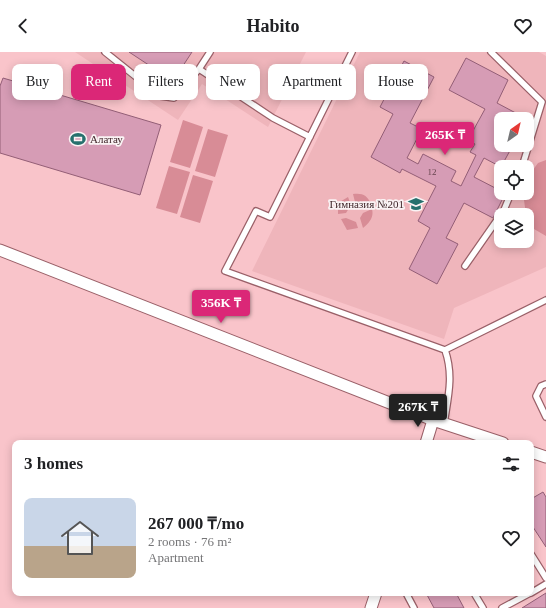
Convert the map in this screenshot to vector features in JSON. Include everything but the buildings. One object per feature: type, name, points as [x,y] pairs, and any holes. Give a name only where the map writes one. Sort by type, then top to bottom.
[{"type":"street","points":[[0,250],[433,420],[494,440]]},
{"type":"street","points":[[427,440],[433,420]]},
{"type":"street","points":[[534,454],[546,457]]},
{"type":"street","points":[[371,608],[375,596]]},
{"type":"lane","points":[[105,52],[160,96],[168,98],[174,98],[199,69],[210,52]]},
{"type":"lane","points":[[352,52],[270,217],[256,211],[225,271],[444,350],[546,300]]},
{"type":"lane","points":[[491,52],[542,102],[524,160]]},
{"type":"lane","points":[[199,69],[273,118],[310,138]]},
{"type":"lane","points":[[465,266],[504,210],[508,200]]},
{"type":"lane","points":[[444,350],[450,365],[449,387],[444,424]]},
{"type":"lane","points":[[546,384],[541,386],[536,396],[546,417]]},
{"type":"lane","points":[[534,559],[546,578]]},
{"type":"lane","points":[[534,591],[546,584]]},
{"type":"lane","points":[[408,596],[414,608]]},
{"type":"lane","points":[[476,596],[483,608]]},
{"type":"lane","points":[[502,608],[525,596]]},
{"type":"shaded area","points":[[75,52],[306,52],[300,64],[268,64],[268,100],[282,100],[268,127],[227,100],[260,100],[260,64],[206,64],[206,87],[202,84],[198,90],[198,64],[134,64],[134,91],[126,86],[126,64],[93,64]]},
{"type":"shaded area","name":"Гимназия №201","points":[[360,52],[539,52],[546,56],[546,267],[454,308],[444,339],[252,271],[336,100],[356,100],[356,64],[354,64]]},
{"type":"shaded area","points":[[148,100],[191,100],[178,120]]},
{"type":"shaded area","points":[[183,120],[203,127],[190,168],[170,162]]},
{"type":"shaded area","points":[[208,129],[228,135],[215,177],[195,171]]},
{"type":"shaded area","points":[[546,160],[546,236],[534,229],[534,208],[525,208],[524,200],[534,200],[534,168],[538,163]]},
{"type":"shaded area","points":[[169,166],[190,172],[177,214],[156,208]]},
{"type":"shaded area","points":[[193,175],[213,181],[200,223],[180,217]]},
{"type":"shaded area","points":[[353,194],[364,195],[368,198],[371,204],[364,206],[355,202]]},
{"type":"shaded area","points":[[348,197],[351,205],[346,213],[338,214],[338,203]]},
{"type":"shaded area","points":[[372,209],[371,219],[363,228],[360,218],[363,213]]},
{"type":"shaded area","points":[[346,218],[356,222],[358,228],[347,230],[341,219]]},
{"type":"place","name":"Алатау","points":[[78,139]]},
{"type":"place","name":"Гимназия №201","points":[[416,204]]}]
